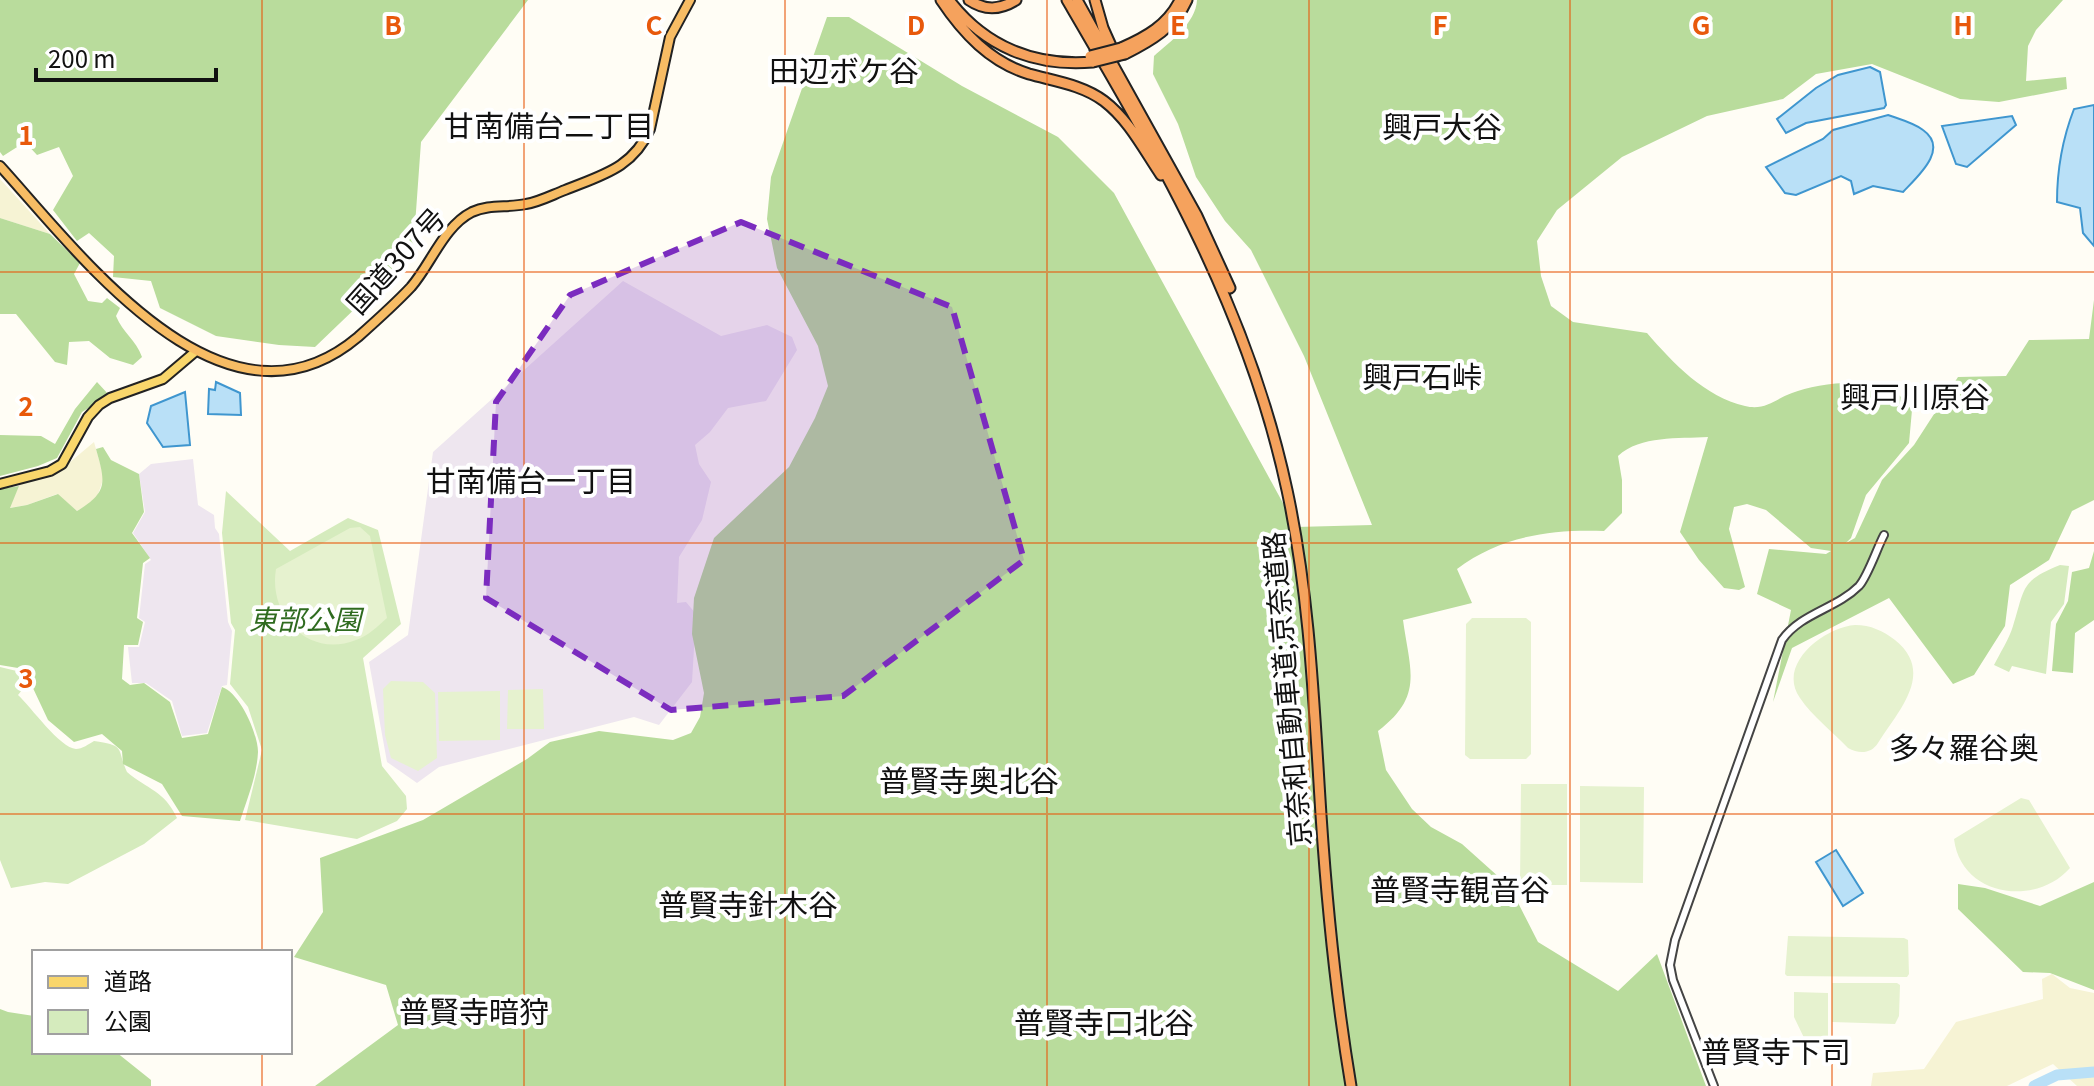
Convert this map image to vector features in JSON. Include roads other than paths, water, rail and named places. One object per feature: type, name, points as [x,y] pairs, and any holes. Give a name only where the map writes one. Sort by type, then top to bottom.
[{"type":"highway","name":"国道307号","points":[[0,166],[116,292],[177,342],[241,366],[265,370],[297,367],[333,355],[356,338],[411,286],[447,236],[467,215],[489,206],[530,204],[624,165],[650,129],[670,37],[690,0]]},
{"type":"highway","points":[[941,0],[969,37],[1005,64],[1067,84],[1103,100],[1130,129],[1195,228]]},
{"type":"highway","points":[[949,0],[972,25],[1015,53],[1054,62],[1092,59],[1152,40],[1171,25],[1187,0]]},
{"type":"highway","points":[[956,0],[988,30],[1018,47],[1054,57],[1092,59]]},
{"type":"highway","points":[[969,0],[987,8],[1008,5],[1016,0]]},
{"type":"highway","name":"京奈和自動車道;京奈道路","points":[[1067,0],[1195,228],[1224,289],[1257,376],[1282,464],[1304,585],[1332,953],[1353,1086]]},
{"type":"highway","name":"京奈和自動車道;京奈道路","points":[[1077,0],[1197,216],[1230,287],[1261,374],[1297,517],[1313,637],[1335,952],[1353,1086]]},
{"type":"highway","points":[[1095,0],[1118,61],[1152,122],[1197,216]]},
{"type":"highway","points":[[1123,51],[1171,16],[1180,0]]},
{"type":"main road","points":[[0,484],[50,471],[62,464],[88,417],[99,405],[163,379],[196,351]]},
{"type":"street","points":[[1714,1086],[1673,980],[1670,965],[1675,940],[1782,640],[1801,621],[1862,583],[1884,535]]},
{"type":"water","points":[[1870,67],[1880,72],[1884,108],[1806,123],[1786,133],[1777,119],[1816,88],[1838,75]]},
{"type":"water","points":[[2094,105],[2094,246],[2083,233],[2080,208],[2057,202],[2061,154],[2074,109]]},
{"type":"water","points":[[1888,115],[1919,128],[1930,138],[1933,146],[1923,171],[1903,192],[1873,186],[1854,194],[1851,181],[1841,176],[1796,195],[1785,193],[1766,167],[1823,139],[1833,130]]},
{"type":"water","points":[[2012,116],[2016,125],[1967,167],[1956,164],[1942,126]]},
{"type":"water","points":[[216,382],[240,393],[241,415],[208,414],[209,389],[215,390]]},
{"type":"water","points":[[185,392],[190,445],[163,447],[147,423],[151,406]]},
{"type":"water","points":[[1836,850],[1863,893],[1843,906],[1816,862]]},
{"type":"waterway","points":[[2034,1086],[2057,1075],[2094,1072]]},
{"type":"district","name":"田辺ボケ谷","points":[[844,72]]},
{"type":"district","name":"甘南備台二丁目","points":[[549,127]]},
{"type":"district","name":"興戸大谷","points":[[1442,128]]},
{"type":"district","name":"興戸石峠","points":[[1422,378]]},
{"type":"district","name":"興戸川原谷","points":[[1915,398]]},
{"type":"district","name":"甘南備台一丁目","points":[[531,482]]},
{"type":"district","name":"多々羅谷奥","points":[[1964,749]]},
{"type":"district","name":"普賢寺奥北谷","points":[[969,782]]},
{"type":"district","name":"普賢寺観音谷","points":[[1460,891]]},
{"type":"district","name":"普賢寺針木谷","points":[[748,906]]},
{"type":"district","name":"普賢寺暗狩","points":[[474,1013]]},
{"type":"district","name":"普賢寺口北谷","points":[[1104,1024]]},
{"type":"district","name":"普賢寺下司","points":[[1776,1053]]},
{"type":"park label","name":"東部公園","points":[[305,620]]}]
